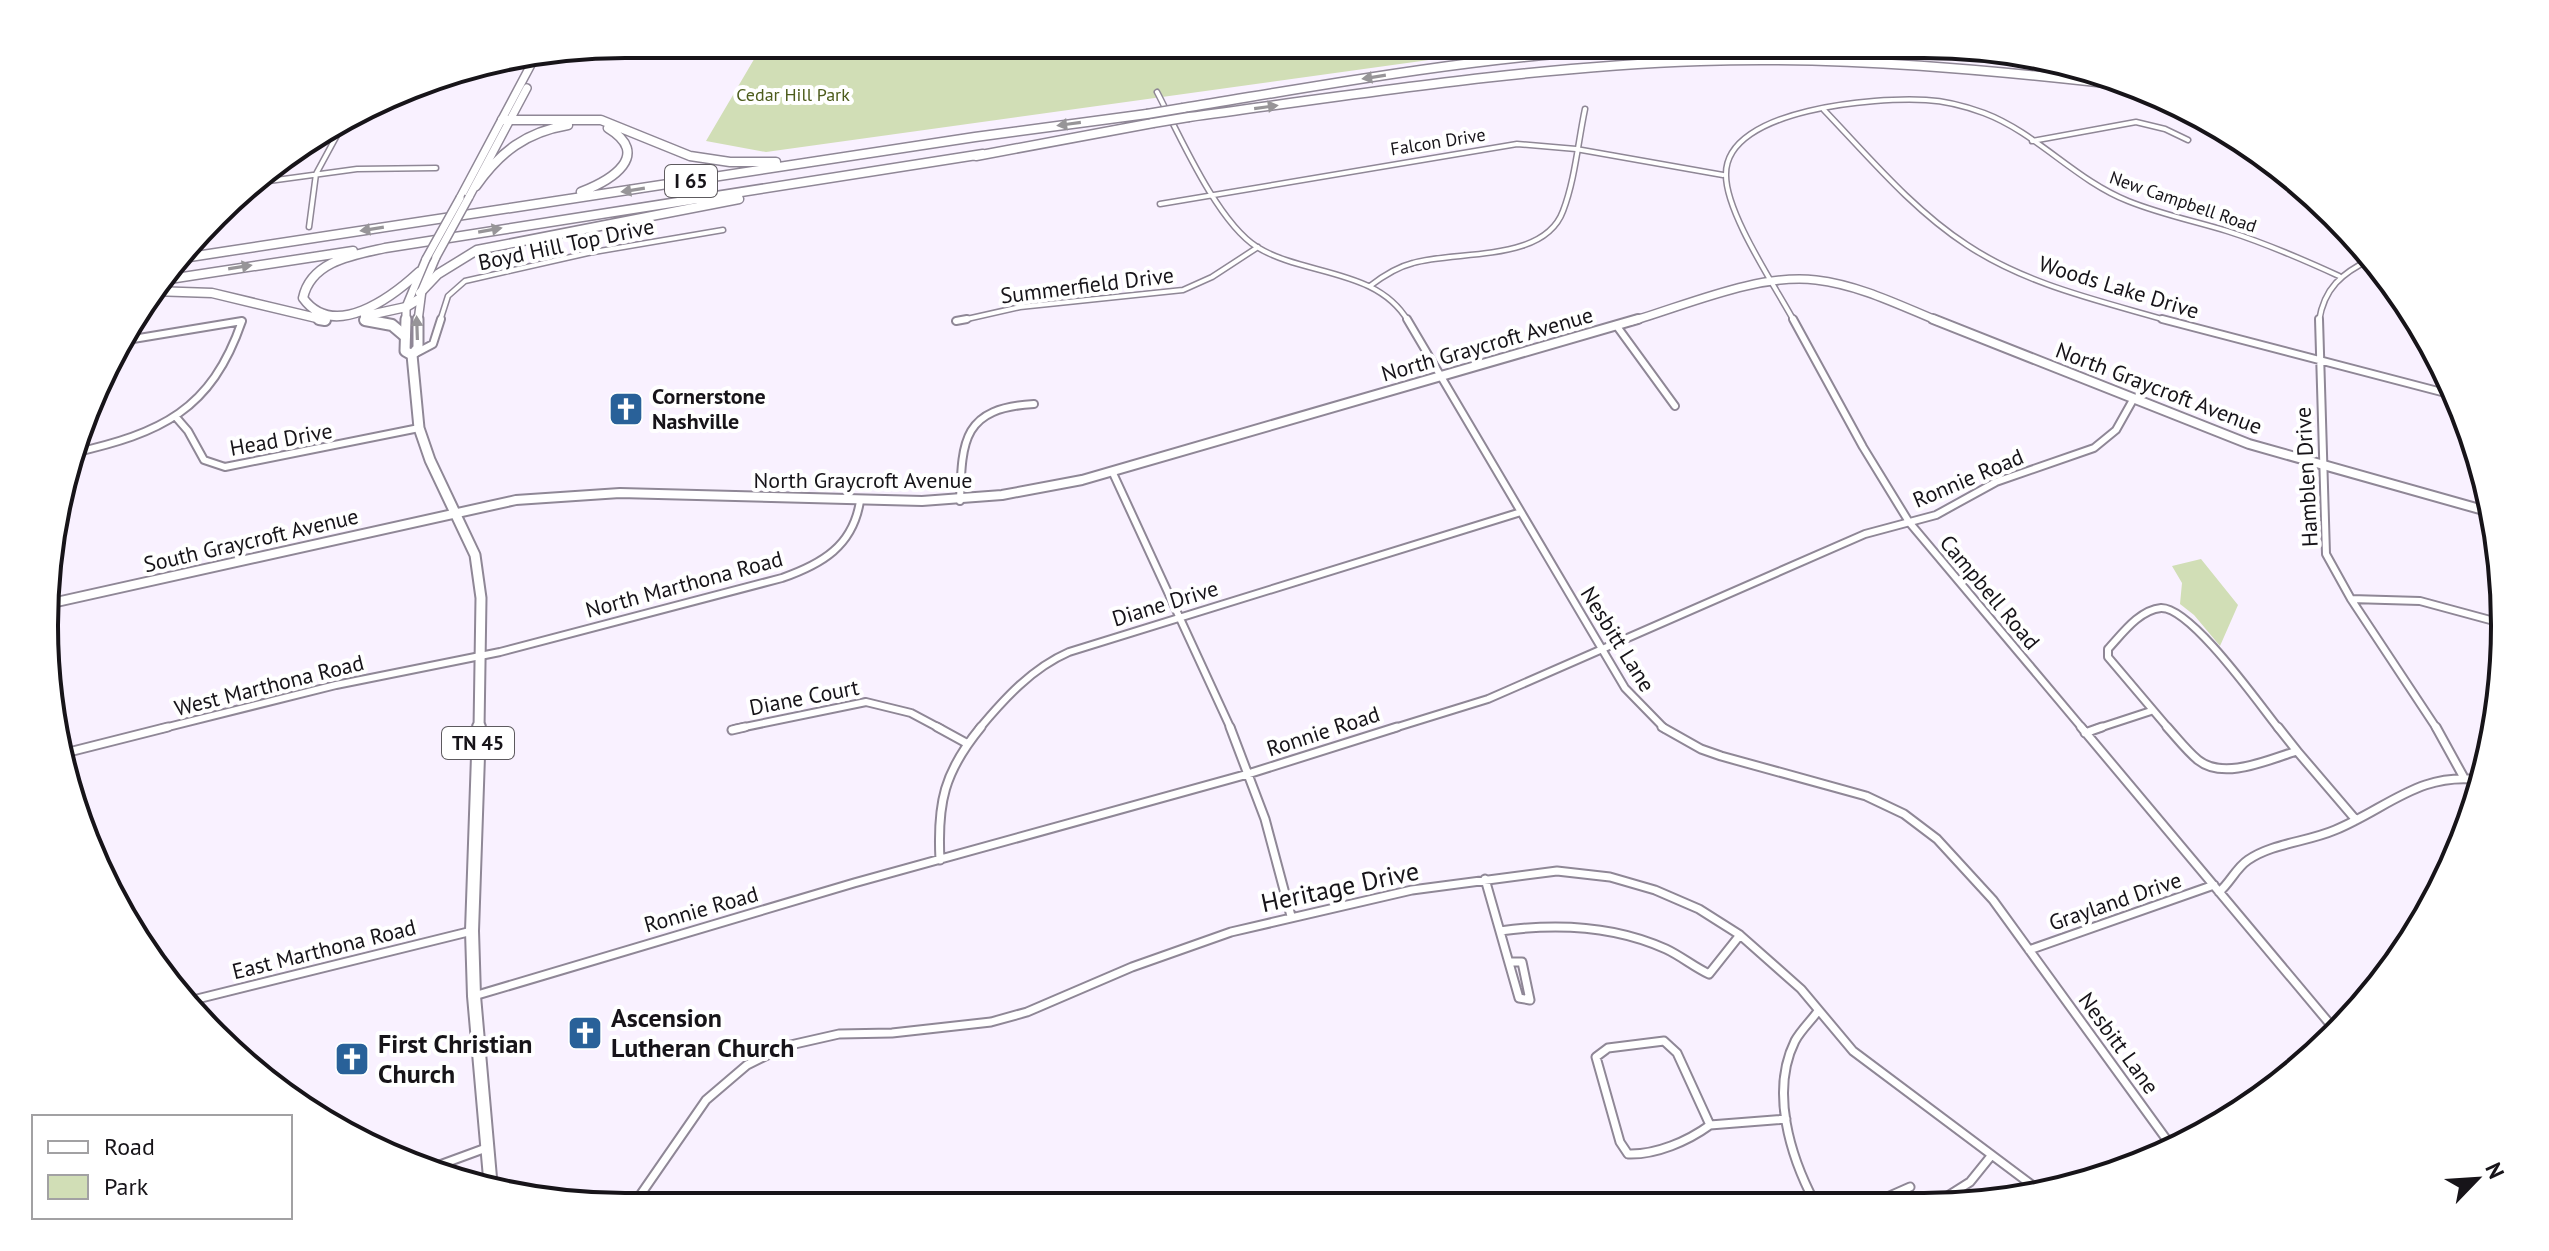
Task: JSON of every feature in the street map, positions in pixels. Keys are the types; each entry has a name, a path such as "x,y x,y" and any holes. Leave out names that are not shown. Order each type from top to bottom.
{"highway":[{"name":"I 65","path":"195,256 1510,58"},
{"name":"I 65","path":"177,278 983,154 1189,117 1457,80 1697,61 1901,64 2086,82"},
{"path":"505,123 601,120 678,153 730,162 774,162 904,148"},
{"path":"477,213 579,193 613,176 628,155 623,138 602,126 505,123"},
{"path":"476,186 492,161 517,141 547,129 580,124"},
{"path":"348,319 406,307 453,263 477,250 983,154"},
{"path":"385,248 349,257 319,271 305,287 305,303 329,314 355,312 388,299 419,272"},
{"path":"167,291 212,293 314,318 385,322 405,336"}],"main road":[{"name":"TN 45","path":"489,1176 474,996 472,931 482,655 481,598 475,555 459,513 430,460 419,428 412,355 418,348 416,323 419,296 465,198 538,65"},
{"name":"TN 45","path":"412,355 405,351 406,307 419,272 465,198 476,186 531,66"}],"street":[{"name":"Nesbitt Lane","path":"1157,92 1234,226 1258,247 1370,286 1401,308 1600,649 1642,709 1661,727 1687,743 1718,756 1868,797 1915,822 1945,845 1971,871 2166,1138"},
{"name":"New Campbell Road","path":"1824,110 1917,97 1970,108 2000,120 2077,176 2116,197 2255,241 2339,276"},
{"path":"1370,286 1392,271 1416,261 1517,247 1543,238 1560,219 1585,109"},
{"path":"1723,175 1728,159 1738,144 1758,129 1783,119 1824,110"},
{"name":"Woods Lake Drive","path":"1824,110 1927,214 1971,247 1999,262 2083,295 2319,362 2440,392"},
{"path":"2032,141 2136,122 2188,140"},
{"path":"309,227 316,174 335,138"},
{"name":"Falcon Drive","path":"1160,204 1514,144 1576,149 1723,175"},
{"path":"274,180 370,168 436,168"},
{"name":"Campbell Road","path":"1723,175 1730,202 1863,447 1909,522 2329,1023"},
{"name":"Boyd Hill Top Drive","path":"412,355 433,344 448,296 465,281 588,253 723,230"},
{"name":"Summerfield Drive","path":"956,321 1020,307 1183,290 1212,277 1258,247"},
{"path":"2339,276 2361,264"},
{"name":"Hamblen Drive","path":"2339,276 2326,293 2321,308 2321,466 2326,554 2351,599 2424,706 2463,776"},
{"name":"North Graycroft Avenue","path":"459,513 512,499 592,491 860,501 960,501 1045,489 1773,280 1802,277 1853,287 2249,444 2479,509"},
{"path":"86,449 139,435 175,416 213,385 224,371 242,321 136,338"},
{"path":"1616,325 1675,406"},
{"name":"Ronnie Road","path":"474,996 1248,774 1488,699 1865,534 1953,508 1996,482 2094,448 2116,430 2134,398"},
{"path":"960,501 963,449 969,433 978,422 998,411 1034,404"},
{"name":"Head Drive","path":"175,416 187,427 198,456 209,464 225,467 419,428"},
{"path":"1112,471 1182,617 1248,774 1261,808 1291,916"},
{"name":"North Marthona Road","path":"482,655 804,570 829,557 847,539 860,514 860,501"},
{"name":"Diane Drive","path":"940,860 940,805 945,783 968,744 1036,669 1063,655 1521,512"},
{"name":"South Graycroft Avenue","path":"59,602 459,513"},
{"path":"2351,599 2420,601 2491,620"},
{"path":"2297,751 2226,769 2209,768 2151,711 2108,657 2108,649 2143,614 2163,608 2176,611 2196,627 2356,820"},
{"name":"West Marthona Road","path":"72,751 390,673 482,655"},
{"name":"Diane Court","path":"732,730 866,702 911,713 968,744"},
{"path":"2085,733 2151,711"},
{"path":"2216,889 2228,886 2242,864 2260,854 2333,831 2420,785 2463,776 2470,778"},
{"name":"Heritage Drive","path":"642,1193 706,1100 747,1065 797,1042 839,1034 892,1033 991,1022 1039,1007 1174,951 1291,916 1398,892 1557,871 1610,877 1677,900 1740,935 1791,980 1853,1051 2029,1183"},
{"path":"1485,879 1519,998 1530,1000 1522,962 1509,962"},
{"name":"Grayland Drive","path":"2029,950 2216,889"},
{"path":"1500,931 1557,924 1605,929 1669,950 1704,972 1712,971 1740,935"},
{"name":"East Marthona Road","path":"198,999 472,931"},
{"path":"1810,1193 1793,1158 1786,1119 1787,1061 1796,1040 1818,1011"},
{"path":"1710,1125 1677,1053 1664,1041 1608,1048 1596,1057 1620,1142 1628,1154 1643,1154 1701,1133 1710,1125 1786,1119"},
{"path":"444,1163 486,1148"},
{"path":"1954,1192 1970,1182 1991,1156"},
{"path":"1896,1193 1910,1187"}],"green space":[{"name":"Cedar Hill Park","path":"755,58 1443,58 766,152 706,141"},
{"path":"2201,559 2238,605 2220,646 2194,615 2180,604 2182,583 2172,566"}],"place":[{"name":"Cornerstone Nashville","path":"626,409"},
{"name":"Ascension Lutheran Church","path":"585,1033"},
{"name":"First Christian Church","path":"352,1059"}]}
